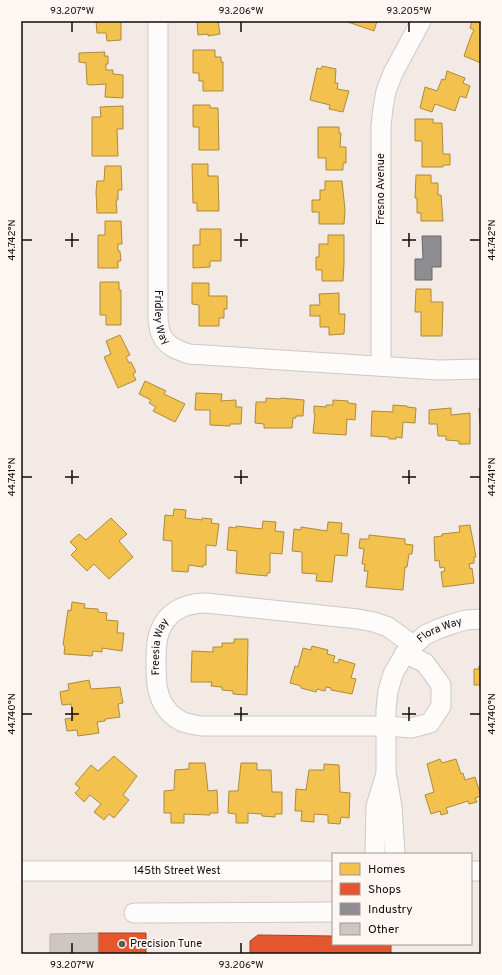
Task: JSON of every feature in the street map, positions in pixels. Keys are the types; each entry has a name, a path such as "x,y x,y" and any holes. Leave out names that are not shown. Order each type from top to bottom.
{"street":[{"name":"Fridley Way","path":"158,21 158,321 161,334 167,344 177,351 189,354 439,370 481,369"},
{"name":"Fresno Avenue","path":"381,366 381,142 383,108 386,91 393,73 421,21"},
{"name":"Freesia Way","path":"386,726 201,726 184,722 176,718 163,705 159,697 156,680 156,647 160,629 165,621 179,608 197,603 206,603 366,620 388,627 409,649"},
{"name":"Flora Way","path":"395,853 392,806 386,772 386,709 388,691 393,674 409,649 425,635 466,620 481,619"},
{"name":"Flora Way","path":"386,726 411,728 430,723 441,706 441,685 425,663 409,649"},
{"name":"Flora Way","path":"375,853 376,806 386,772"},
{"name":"145th Street West","path":"21,871 332,871"},
{"path":"134,912 332,912"}],"building: Homes":[{"path":"96,21 121,21 121,40 107,41 106,33 97,33"},
{"path":"197,21 218,21 220,34 208,36 208,34 198,35"},
{"path":"345,21 377,21 374,31"},
{"path":"472,21 481,21 481,63 464,56 474,30 470,28"},
{"path":"193,50 215,50 215,57 221,57 221,62 223,62 223,91 203,91 203,81 199,81 199,73 193,73"},
{"path":"105,52 104,56 108,56 106,70 113,70 113,74 123,75 123,98 105,97 106,84 87,84 86,63 79,62 79,53"},
{"path":"322,66 336,69 335,83 338,83 337,89 349,91 343,112 329,109 330,105 310,100 317,68 321,69"},
{"path":"447,71 465,78 463,83 470,86 466,98 460,96 455,111 435,104 432,112 420,108 425,87 437,91 442,79 445,80"},
{"path":"193,105 210,105 210,108 218,108 219,150 199,150 199,127 193,127"},
{"path":"123,106 123,129 117,129 118,156 92,156 92,117 101,117 100,107"},
{"path":"415,119 433,119 433,123 442,123 443,154 450,154 450,165 443,165 443,167 422,167 422,141 415,141"},
{"path":"318,127 339,127 339,133 341,133 340,147 346,147 346,163 343,163 343,170 326,170 326,158 318,158"},
{"path":"192,164 208,164 208,176 218,176 219,211 197,211 197,203 193,203"},
{"path":"105,166 121,166 122,190 118,190 118,200 116,200 117,213 97,213 97,181 104,181"},
{"path":"416,175 431,175 431,183 438,183 438,195 441,195 443,221 421,221 421,213 417,213 417,198 415,198"},
{"path":"325,181 342,181 345,210 344,224 319,224 319,212 312,212 312,200 320,200 320,190 325,190"},
{"path":"105,221 121,221 122,244 118,244 118,251 120,251 121,261 118,261 118,268 98,268 98,235 105,235"},
{"path":"200,229 221,229 221,261 210,261 210,267 193,268 193,245 200,245"},
{"path":"328,235 344,235 343,281 322,281 322,270 316,270 316,257 319,257 319,244 328,244"},
{"path":"100,282 119,282 119,290 121,290 121,325 106,325 106,315 100,315"},
{"path":"192,283 209,283 209,296 227,296 227,309 224,309 224,318 219,318 219,326 199,326 199,305 192,304"},
{"path":"416,289 431,289 431,302 443,302 442,336 421,336 421,312 415,312"},
{"path":"339,293 339,314 345,314 344,334 329,335 329,327 320,327 320,316 310,316 310,305 320,305 319,294"},
{"path":"120,335 130,355 126,357 129,363 131,362 136,372 133,374 136,380 118,388 104,357 111,354 106,341"},
{"path":"145,381 166,391 164,394 185,404 175,422 153,411 156,407 149,403 151,400 139,394"},
{"path":"196,393 222,394 221,401 236,400 236,407 242,407 241,424 230,424 230,426 210,425 210,410 195,410"},
{"path":"266,398 304,400 303,416 296,416 296,418 293,418 292,428 264,428 264,424 255,423 256,402 266,402"},
{"path":"333,400 348,401 348,403 356,404 355,420 347,419 346,435 313,433 315,414 314,406 326,407 326,405 333,405"},
{"path":"393,405 416,408 415,423 403,422 402,438 396,437 396,439 389,439 389,437 371,436 372,411 393,412"},
{"path":"451,408 451,415 470,413 470,444 459,444 459,441 446,440 446,436 438,436 437,424 429,424 429,410"},
{"path":"479,408 481,408 481,423 480,423"},
{"path":"174,509 186,510 185,518 202,520 202,518 212,519 211,523 219,524 216,546 206,545 206,565 203,565 203,567 189,565 188,572 172,571 172,541 163,540 165,515 173,516"},
{"path":"111,518 127,534 119,541 133,557 109,579 94,564 87,571 71,555 77,549 70,542 79,534 86,540"},
{"path":"263,521 276,522 275,531 284,532 282,554 270,553 270,573 267,573 267,576 236,573 237,551 227,550 229,527 236,528 236,526 262,529"},
{"path":"328,522 342,523 341,533 349,534 347,556 335,555 332,582 316,581 317,574 302,573 302,552 292,551 294,529 301,530 301,527 327,531"},
{"path":"470,525 476,557 474,557 474,563 469,564 470,569 472,568 474,583 443,587 441,572 445,571 444,567 440,568 439,560 435,561 434,537 442,536 442,534 460,532 459,526"},
{"path":"369,535 405,539 405,544 413,545 412,554 409,554 407,567 405,567 403,590 366,587 368,571 364,571 365,564 362,564 364,549 359,548 360,539 369,539"},
{"path":"72,602 85,604 84,608 98,609 98,612 107,613 106,620 118,621 117,633 124,633 122,651 102,648 102,652 93,651 92,656 64,654 65,646 63,645 68,610 71,611"},
{"path":"234,639 248,639 247,695 233,694 233,691 222,690 222,687 211,686 212,682 191,682 192,651 213,652 213,647 222,647 222,643 234,643"},
{"path":"312,646 328,650 327,654 335,656 333,662 338,663 339,659 355,664 351,678 356,679 352,694 331,690 331,688 326,687 325,691 317,689 316,692 290,683 295,666 298,667 303,648 311,650"},
{"path":"479,666 481,666 481,685 474,685 474,669 479,669"},
{"path":"89,680 91,689 120,687 123,703 118,704 120,717 105,719 105,721 97,722 99,733 78,736 77,730 67,731 65,719 73,718 71,704 62,705 60,692 69,690 68,684"},
{"path":"114,756 137,776 123,795 129,800 114,818 109,814 104,820 94,812 101,804 90,795 84,802 75,793 80,788 75,784 91,765 98,771"},
{"path":"440,759 442,763 456,759 461,774 463,773 465,780 475,777 481,796 475,798 477,802 469,804 468,801 446,808 448,813 441,815 440,811 431,814 425,795 434,792 427,764"},
{"path":"189,763 205,763 208,791 217,790 218,813 210,813 210,815 184,814 184,823 171,823 171,813 164,813 164,791 174,790 175,770 189,769"},
{"path":"241,763 257,763 257,770 271,770 272,792 282,792 282,814 275,814 275,817 248,813 248,823 236,823 236,814 228,813 229,791 238,791"},
{"path":"324,764 339,765 340,792 350,793 349,818 341,817 340,824 328,823 328,815 314,814 314,822 301,821 302,811 295,811 296,789 306,790 309,770 324,770"}],"building: Shops":[{"name":"Precision Tune","path":"98,933 146,933 146,954 98,954"},
{"path":"258,935 332,936 332,945 391,945 391,954 250,954 250,941"}],"building: Industry":[{"path":"422,236 441,236 441,267 432,267 432,280 415,280 415,259 423,259"}],"building: Other":[{"path":"98,933 98,954 50,954 50,934"}],"place":[{"name":"Precision Tune","path":"122,944"}]}
